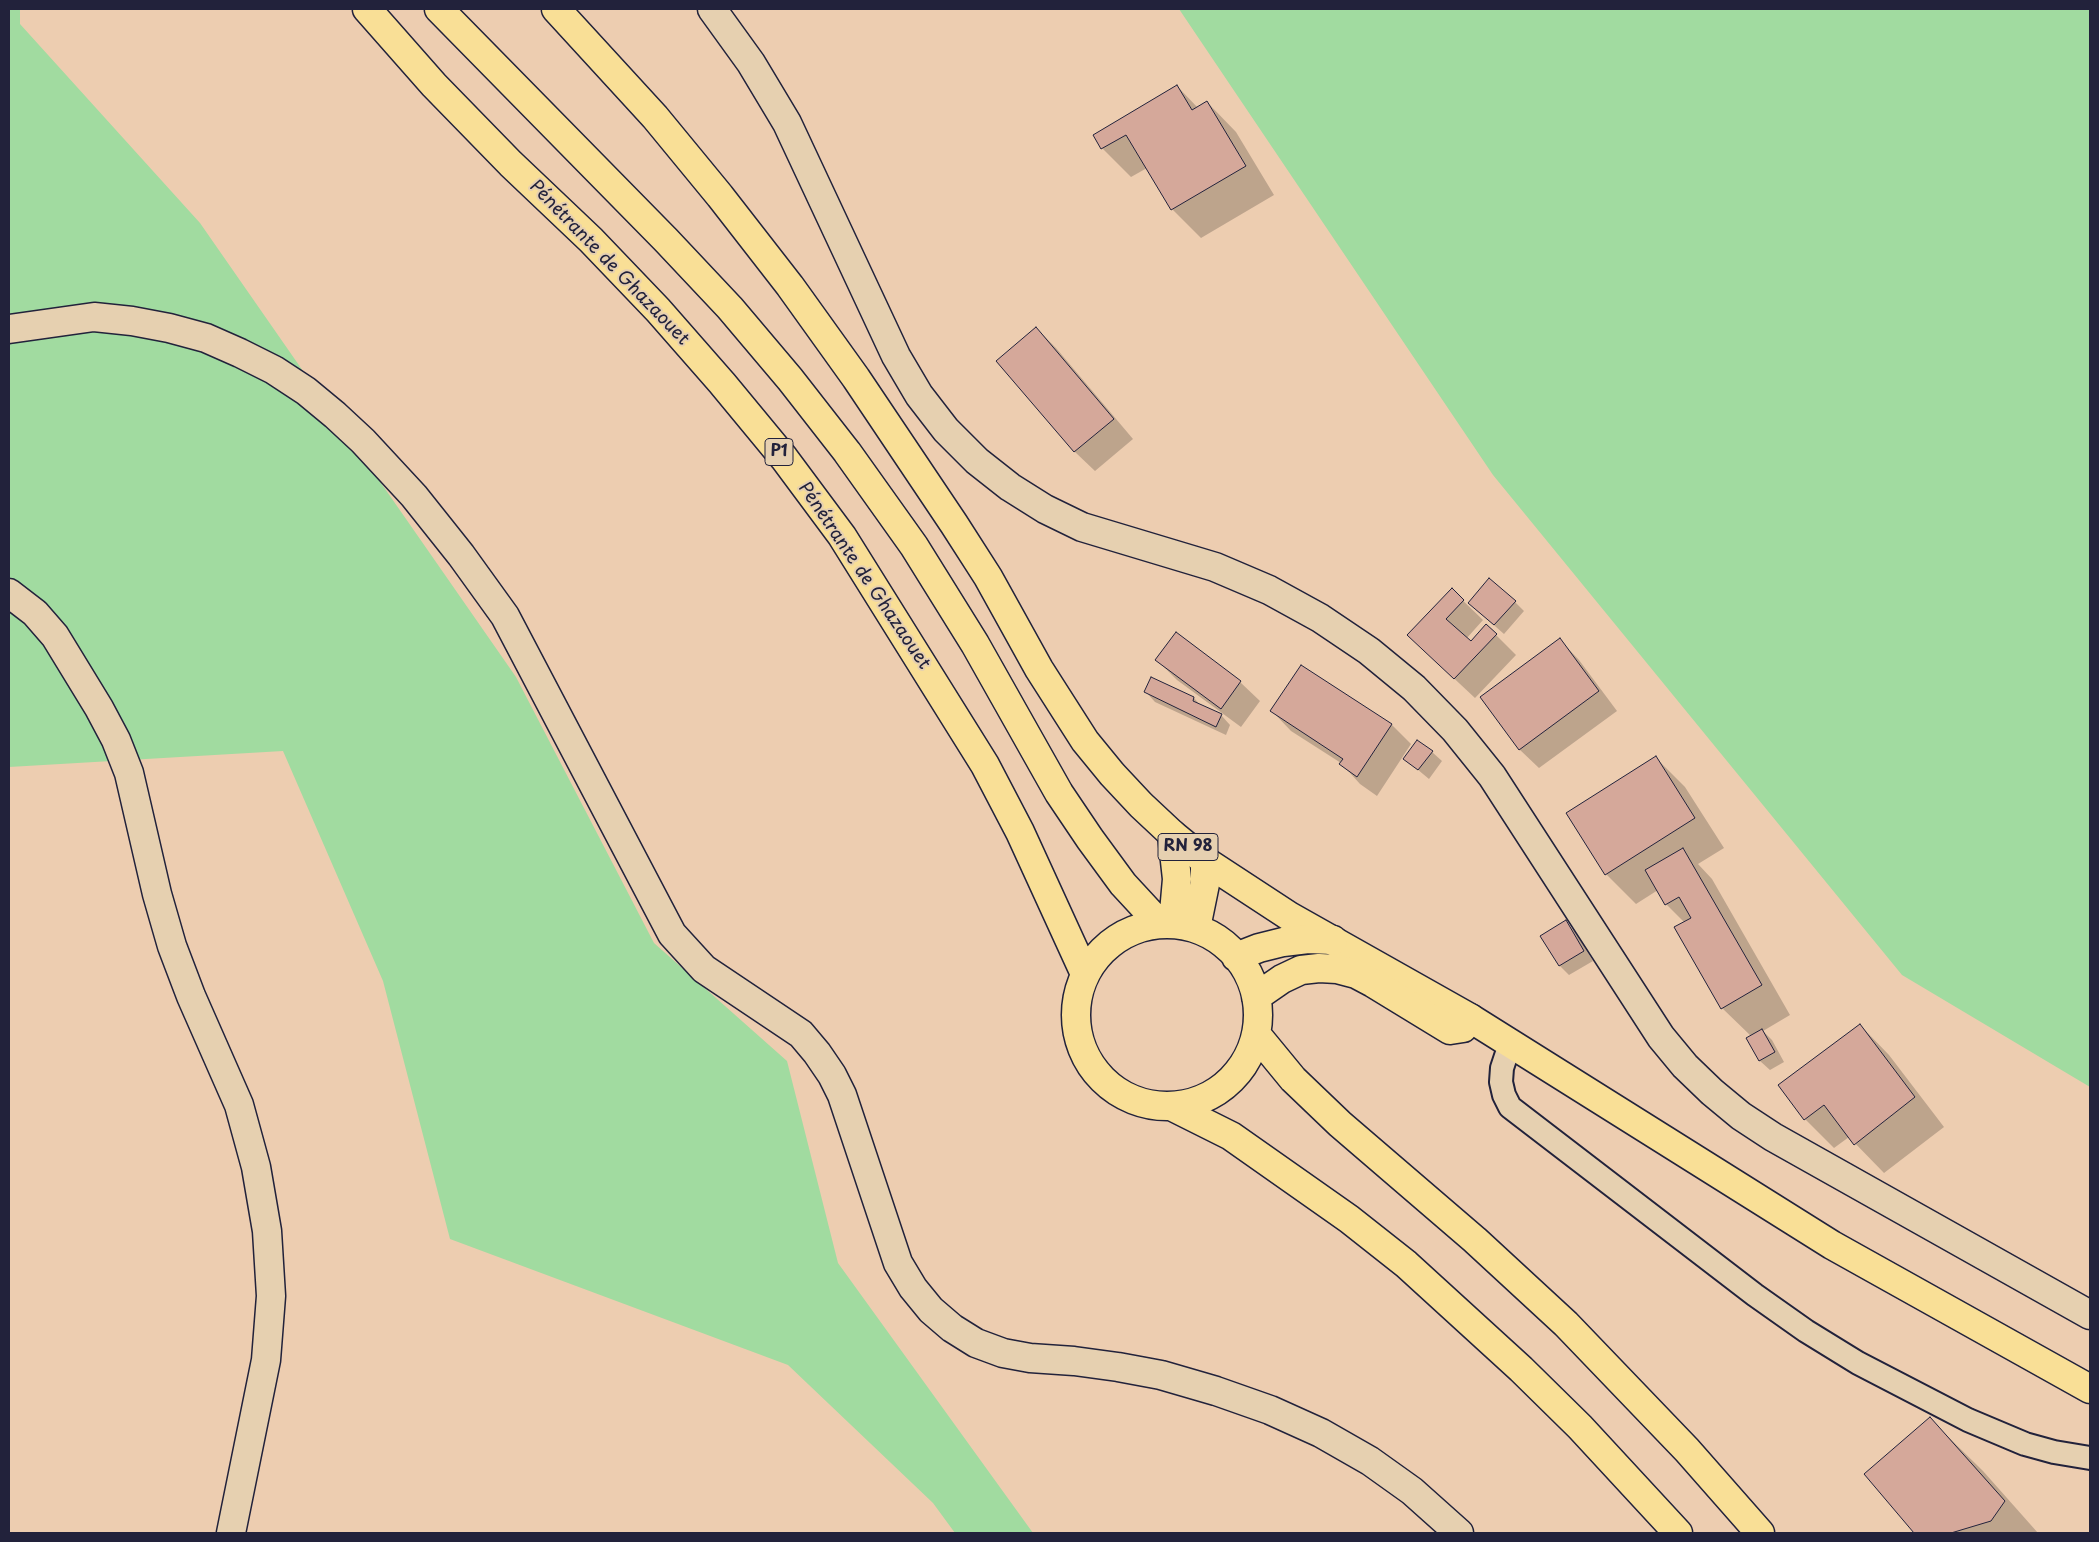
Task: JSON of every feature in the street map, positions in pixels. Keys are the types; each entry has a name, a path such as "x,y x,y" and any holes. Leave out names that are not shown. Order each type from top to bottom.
{"main road":[{"name":"Pénétrante de Ghazaouet","path":"367,9 453,105 511,164 591,240 658,310 784,458 830,520 936,684 985,765 1020,832 1085,974"},
{"path":"439,9 666,240 730,308 790,379 847,452 914,546 975,644 1059,793 1123,884 1176,925 1218,940 1236,956 1248,976 1256,997 1258,1015 1256,1034 1246,1061 1226,1084 1200,1100 1171,1106 1140,1102 1112,1088 1090,1065 1078,1036 1076,1004 1085,974 1098,954 1116,939 1138,928 1176,925"},
{"name":"RN 98","path":"556,9 655,117 790,286 856,378 959,532 988,577 1061,706 1112,774 1172,834 1204,861 1253,894 1470,1018 1832,1244 2090,1389"},
{"path":"1172,834 1177,879 1176,925"},
{"path":"1176,925 1204,884 1204,861"},
{"path":"1236,956 1283,942 1308,939 1333,940"},
{"path":"1256,997 1282,979 1301,970 1337,969 1364,978 1450,1030 1463,1028 1470,1018"},
{"path":"1256,1034 1293,1079 1340,1124 1474,1240 1566,1324 1687,1450 1760,1533"},
{"path":"1171,1106 1231,1136 1335,1208 1406,1264 1521,1369 1574,1421 1678,1533"}],"street":[{"path":"712,9 751,63 787,123 896,356 919,395 935,416 946,430 977,461 1010,487 1045,509 1082,526 1215,567 1269,590 1320,618 1369,651 1414,688 1448,723 1492,776 1661,1037 1685,1066 1712,1092 1741,1116 1773,1137 2090,1315"},
{"path":"9,329 94,317 132,320 206,338 266,366 306,391 335,414 414,496 461,555 505,616 672,934 704,969 800,1034 818,1053 842,1095 898,1263 924,1302 952,1328 976,1343 1003,1353 1030,1358 1118,1367 1161,1375 1216,1390 1270,1410 1321,1434 1370,1461 1412,1491 1459,1533"},
{"path":"9,593 35,613 55,636 99,708 116,740 129,773 157,894 172,946 191,996 239,1105 256,1167 268,1231 270,1296 266,1360 231,1533"}],"lane":[{"path":"1514,1045 1506,1056 1502,1068 1501,1082 1504,1095 1510,1107 1755,1295 1806,1331 1858,1364 1944,1408 2025,1444 2054,1452 2090,1458"}],"green space":[{"path":"9,9 20,9 20,24 200,223 516,677 654,943 787,1061 838,1263 1033,1533 955,1533 933,1503 788,1365 450,1239 383,981 283,751 9,767"},
{"path":"1179,9 2090,9 2090,1087 1902,975 1493,475"}],"building":[{"path":"1177,85 1192,110 1207,101 1246,166 1171,210 1126,135 1101,149 1093,135"},
{"path":"1036,327 1114,419 1074,452 996,361"},
{"path":"1489,578 1516,601 1494,625 1468,603"},
{"path":"1452,588 1464,600 1446,619 1471,641 1486,624 1497,634 1454,679 1407,635"},
{"path":"1176,632 1241,681 1221,709 1155,660"},
{"path":"1560,638 1599,691 1519,750 1480,697"},
{"path":"1301,665 1392,724 1357,777 1339,764 1343,759 1270,711"},
{"path":"1151,677 1194,697 1193,701 1222,714 1216,727 1144,692"},
{"path":"1417,740 1433,751 1418,770 1403,759"},
{"path":"1656,756 1695,818 1605,875 1566,813"},
{"path":"1683,848 1762,985 1721,1009 1674,927 1691,918 1679,897 1665,905 1645,870"},
{"path":"1566,920 1584,951 1559,966 1540,936"},
{"path":"1860,1024 1915,1097 1854,1145 1824,1105 1804,1120 1778,1085"},
{"path":"1762,1029 1775,1052 1759,1061 1746,1038"},
{"path":"1930,1417 2005,1501 1991,1521 1951,1533 1914,1533 1864,1474"}]}
